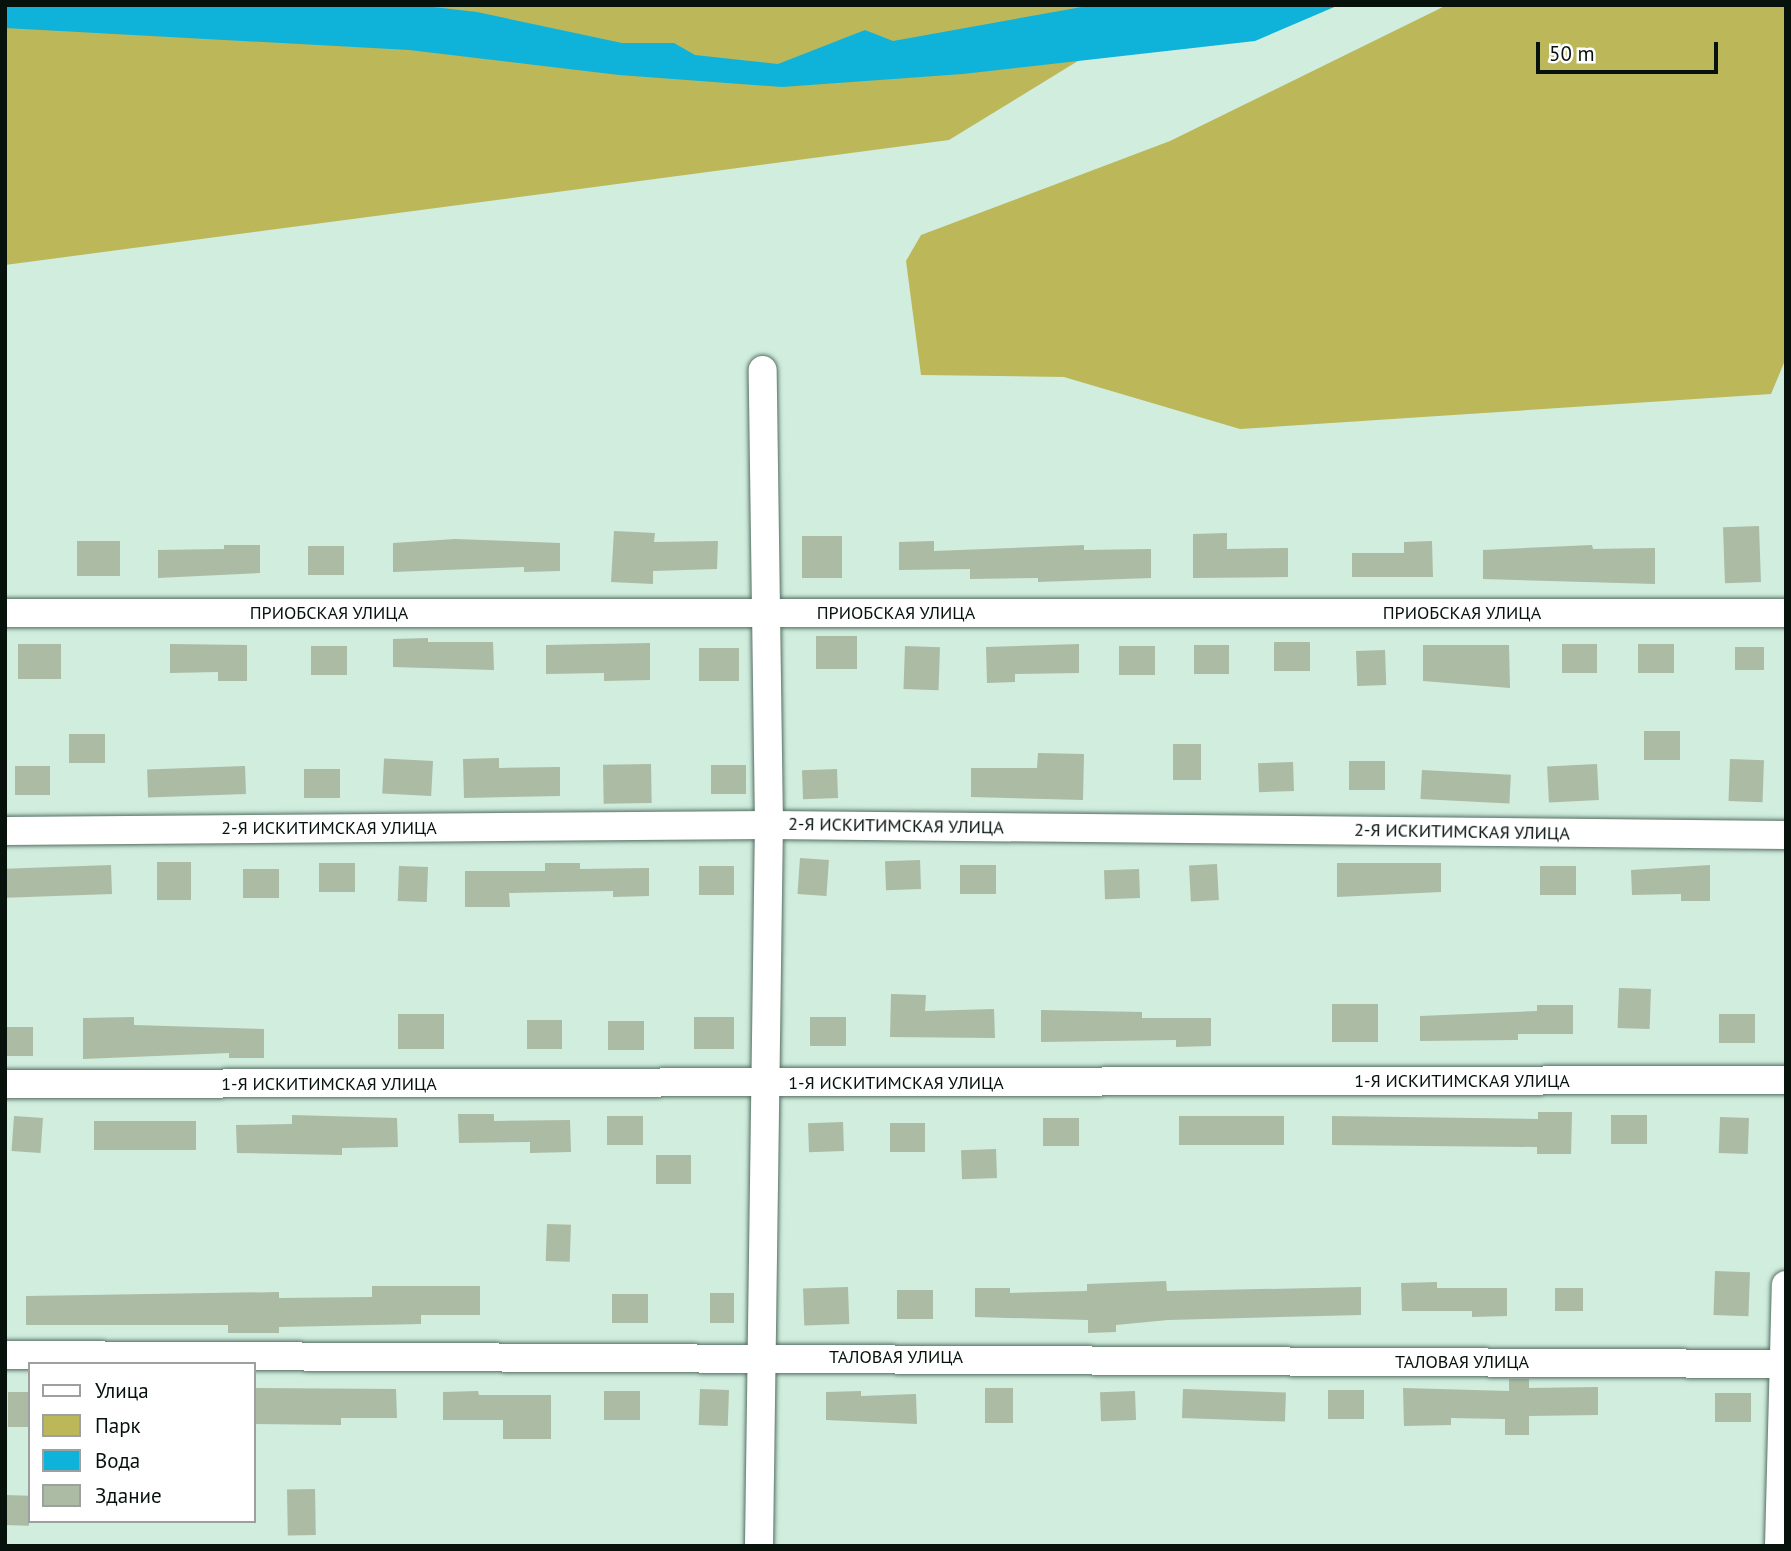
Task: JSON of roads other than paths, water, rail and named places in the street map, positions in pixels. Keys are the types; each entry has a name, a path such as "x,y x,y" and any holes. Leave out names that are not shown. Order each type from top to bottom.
{"street":[{"path":"759,1546 768,1084 769,825 764,613 763,370"},
{"name":"ПРИОБСКАЯ УЛИЦА","path":"5,613 1786,613"},
{"name":"2-Я ИСКИТИМСКАЯ УЛИЦА","path":"5,831 769,825 1786,835"},
{"name":"1-Я ИСКИТИМСКАЯ УЛИЦА","path":"5,1084 1786,1080"},
{"path":"1779,1546 1786,1285"},
{"name":"ТАЛОВАЯ УЛИЦА","path":"5,1355 761,1356 1784,1364"}],"water":[{"path":"5,5 416,5 477,12 622,43 674,43 695,55 778,64 865,30 893,41 1093,5 1339,5 1255,41 963,74 782,87 619,75 409,50 5,28"}]}
